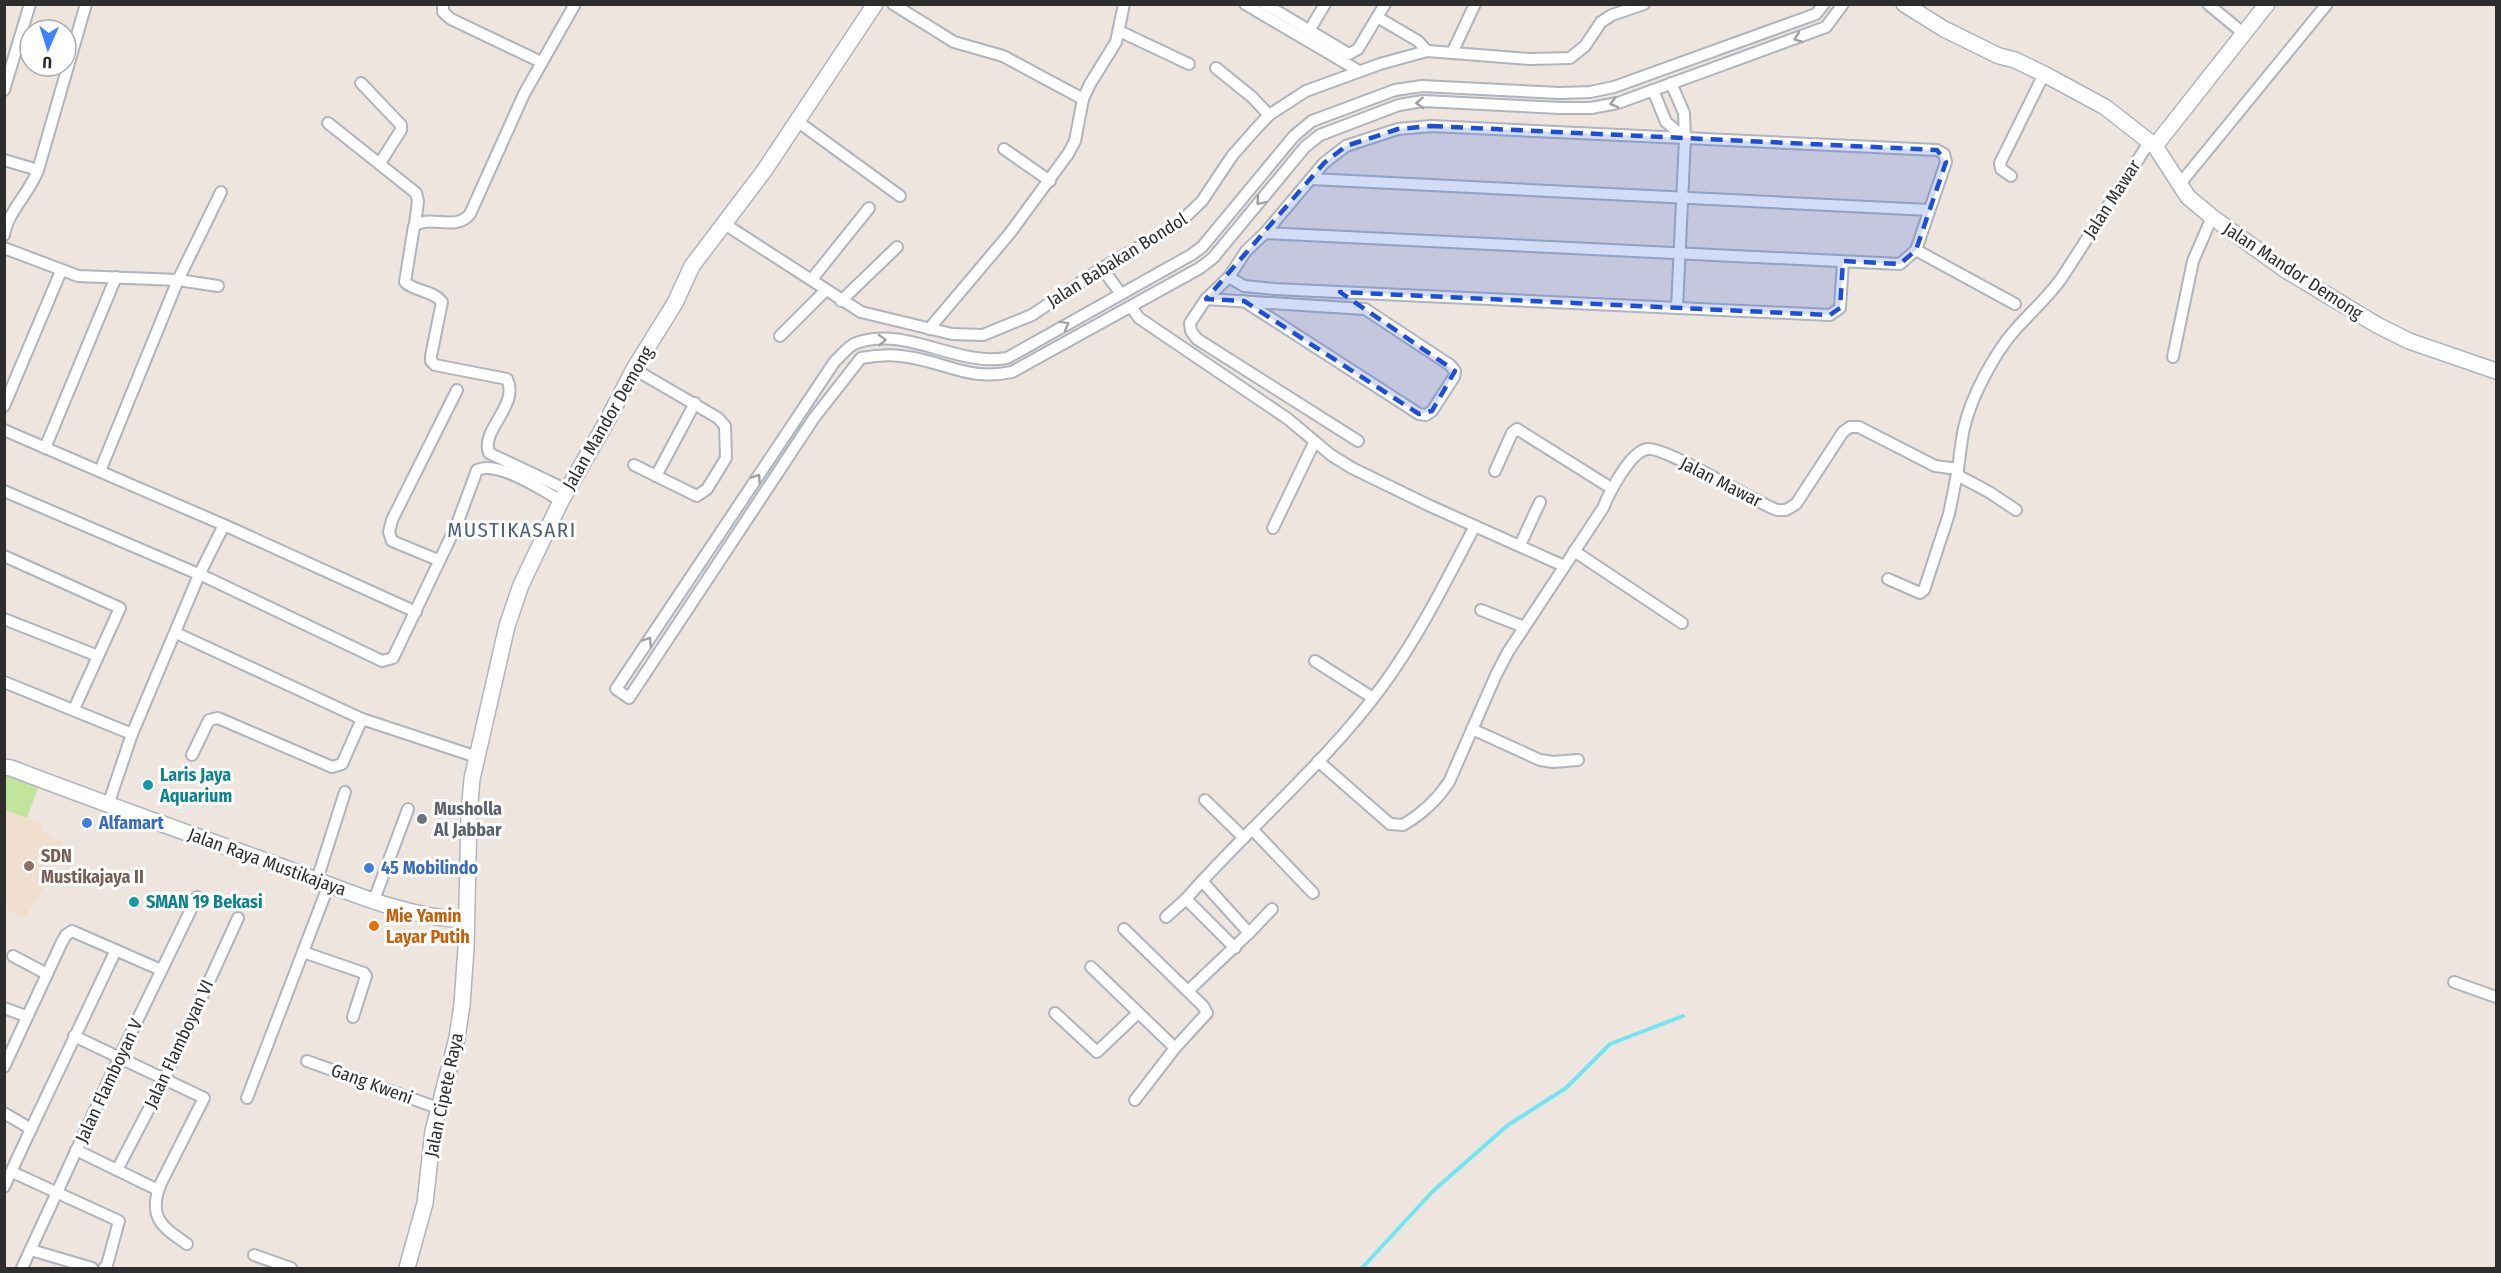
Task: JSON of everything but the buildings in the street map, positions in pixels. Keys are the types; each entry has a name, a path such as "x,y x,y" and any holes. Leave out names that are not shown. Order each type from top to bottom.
{"main road":[{"name":"Jalan Mandor Demong","path":"465,920 469,814 477,757 514,604 564,496 634,369 667,317 693,266 764,171 876,4"},
{"name":"Jalan Mawar","path":"2152,143 2267,4"},
{"name":"Jalan Mandor Demong","path":"1911,7 1962,38 2044,74 2105,107 2152,143 2188,197 2211,217 2284,269 2377,325 2409,341 2496,370"},
{"name":"Jalan Raya Mustikajaya","path":"7,765 108,805 374,900 433,918 465,920"},
{"name":"Jalan Cipete Raya","path":"407,1269 425,1203 438,1108 457,1038 462,1005 465,920"}],"street":[{"path":"4,90 30,4"},
{"path":"5,228 32,187 86,4"},
{"path":"443,4 443,12 451,19 541,62"},
{"path":"415,224 466,220 541,62 575,4"},
{"path":"893,4 954,42 1003,56 1083,99"},
{"path":"929,329 1050,182 1075,141 1083,99 1109,56 1119,31 1124,4"},
{"path":"1245,4 1359,71"},
{"path":"1264,4 1349,54 1358,49 1385,4"},
{"path":"1309,31 1325,4"},
{"path":"1452,53 1476,4"},
{"name":"Jalan Babakan Bondol","path":"723,223 812,279 841,301 868,315 966,336 992,332 1032,315 1102,268 1166,234 1191,215 1232,156 1269,115 1306,91 1359,71 1427,51 1529,59 1570,58 1585,46 1601,22 1612,15 1644,4"},
{"path":"1824,4 1816,14 1614,87 1590,92 1560,93 1422,86 1395,90 1312,121 1287,145 1202,247 1007,358 971,359 912,341 881,339 854,343 835,361 616,689 629,698 814,418 861,358 882,355 909,357 968,374 996,376 1012,372 1131,307 1213,258 1299,155 1320,135 1399,105 1423,102 1591,108 1618,103 1826,27 1843,4"},
{"path":"2208,4 2243,33"},
{"path":"2179,186 2327,4"},
{"path":"1377,18 1418,41 1427,51"},
{"path":"1119,31 1189,64"},
{"path":"1216,68 1252,97 1269,115"},
{"path":"2011,176 2001,169 2000,164 2044,74"},
{"path":"362,83 401,125 380,164"},
{"path":"1671,83 1683,113 1685,138 1677,308"},
{"path":"1482,104 1483,89"},
{"path":"1653,90 1666,122 1685,138"},
{"path":"797,121 900,196"},
{"path":"328,123 416,193 418,201 405,282 434,295 442,302 431,361 435,365 495,375 507,380 510,393 488,441 489,453 564,496"},
{"path":"1265,233 1900,264 1916,250 1946,162 1944,154 1938,150 1431,126 1398,129 1347,146 1324,163 1265,233 1246,251 1229,277 1206,299 1190,323 1191,331 1197,339 1358,441"},
{"name":"Jalan Mawar","path":"1318,761 1390,824 1404,825 1440,796 1456,768 1496,675 1524,627 1603,508 1611,488 1640,453 1647,449 1660,451 1677,459 1765,505 1786,510 1796,504 1843,432 1855,427 1935,466 1958,472 1967,418 1996,356 2015,330 2046,299 2061,279 2152,143"},
{"path":"1287,145 1299,155"},
{"path":"1004,149 1050,182"},
{"path":"4,160 38,170"},
{"path":"1311,179 1929,210"},
{"path":"100,471 178,280 221,192"},
{"path":"812,279 869,208"},
{"path":"2173,357 2193,261 2211,217"},
{"path":"841,301 897,247"},
{"path":"4,248 78,276 178,280 218,286"},
{"path":"1916,250 2015,304"},
{"path":"1229,277 1244,286 1259,288 1830,315 1840,308 1843,261"},
{"path":"1102,268 1121,294"},
{"path":"4,406 61,271"},
{"path":"45,448 116,277"},
{"path":"780,336 826,290"},
{"path":"1365,309 1366,293"},
{"path":"1206,299 1244,301 1365,309 1450,365 1455,370 1454,377 1432,411 1426,415 1419,414 1244,301"},
{"path":"1131,307 1139,318 1288,419 1331,455 1377,480 1564,566"},
{"path":"634,369 718,418 725,426 726,458 701,495 693,494 634,465"},
{"path":"438,560 392,541 389,532 457,390"},
{"path":"656,476 695,403"},
{"path":"803,410 814,418"},
{"path":"1495,471 1512,433 1517,429 1611,488"},
{"path":"4,430 224,525 416,612"},
{"path":"1274,528 1314,443"},
{"path":"4,491 199,575 382,661 393,658 416,612 438,560 457,524 477,470 489,467 564,496"},
{"path":"1888,579 1920,593 1924,591 1949,514 1958,472 2016,510"},
{"path":"1520,546 1540,502"},
{"path":"108,805 132,734 199,575 224,525"},
{"path":"1166,917 1318,761 1373,698 1408,648 1475,526"},
{"path":"1574,551 1682,623"},
{"path":"4,556 120,608 74,710"},
{"path":"1480,610 1524,627"},
{"path":"4,619 98,656"},
{"path":"176,633 362,719 477,757"},
{"path":"1315,661 1373,698"},
{"path":"4,682 132,734"},
{"path":"192,755 208,720 218,718 332,767 338,767 342,764 362,719"},
{"path":"1472,729 1540,760 1552,762 1578,760"},
{"path":"247,1098 303,952 345,792"},
{"path":"1205,800 1244,838"},
{"path":"374,900 408,809"},
{"path":"1252,829 1313,893"},
{"path":"1202,881 1249,933"},
{"name":"Jalan Flamboyan V","path":"21,1269 197,897"},
{"path":"1186,899 1235,948"},
{"path":"1188,991 1235,948 1272,909"},
{"name":"Jalan Flamboyan VI","path":"117,1170 164,1080 238,918"},
{"path":"1124,929 1206,1009 1207,1013 1175,1048 1135,1100"},
{"path":"5,1065 61,944 66,935 72,931 161,970"},
{"path":"4,1187 117,950"},
{"path":"303,952 364,973 366,976 353,1017"},
{"path":"13,956 47,974"},
{"path":"1091,967 1175,1048"},
{"path":"2454,982 2496,997"},
{"path":"4,1008 26,1016"},
{"path":"1055,1013 1096,1052 1138,1013"},
{"path":"75,1036 204,1098 158,1190 156,1212 162,1227 187,1244"},
{"name":"Gang Kweni","path":"307,1061 438,1108"},
{"path":"4,1113 31,1129"},
{"path":"76,1150 158,1190"},
{"path":"12,1172 119,1221 104,1269"},
{"path":"31,1250 92,1269"},
{"path":"254,1255 291,1269"}],"highlighted area":[{"path":"1431,126 1937,150 1946,162 1916,250 1900,264 1843,261 1840,308 1830,315 1340,292 1455,371 1432,411 1419,414 1244,301 1206,299 1324,163 1346,146 1398,129"}],"shaded area":[{"name":"SDN Mustikajaya II","path":"4,810 43,824 43,832 64,843 43,889 25,918 5,909"}],"green space":[{"path":"5,772 40,783 27,818 5,810"}],"waterway":[{"path":"1362,1268 1433,1191 1508,1125 1566,1088 1610,1044 1683,1016"}],"place":[{"name":"Laris Jaya Aquarium","path":"148,785"},
{"name":"Musholla Al Jabbar","path":"422,819"},
{"name":"Alfamart","path":"87,823"},
{"name":"SDN Mustikajaya II","path":"29,866"},
{"name":"45 Mobilindo","path":"369,868"},
{"name":"SMAN 19 Bekasi","path":"134,902"},
{"name":"Mie Yamin Layar Putih","path":"374,926"}],"district":[{"name":"MUSTIKASARI","path":"512,530"}]}
